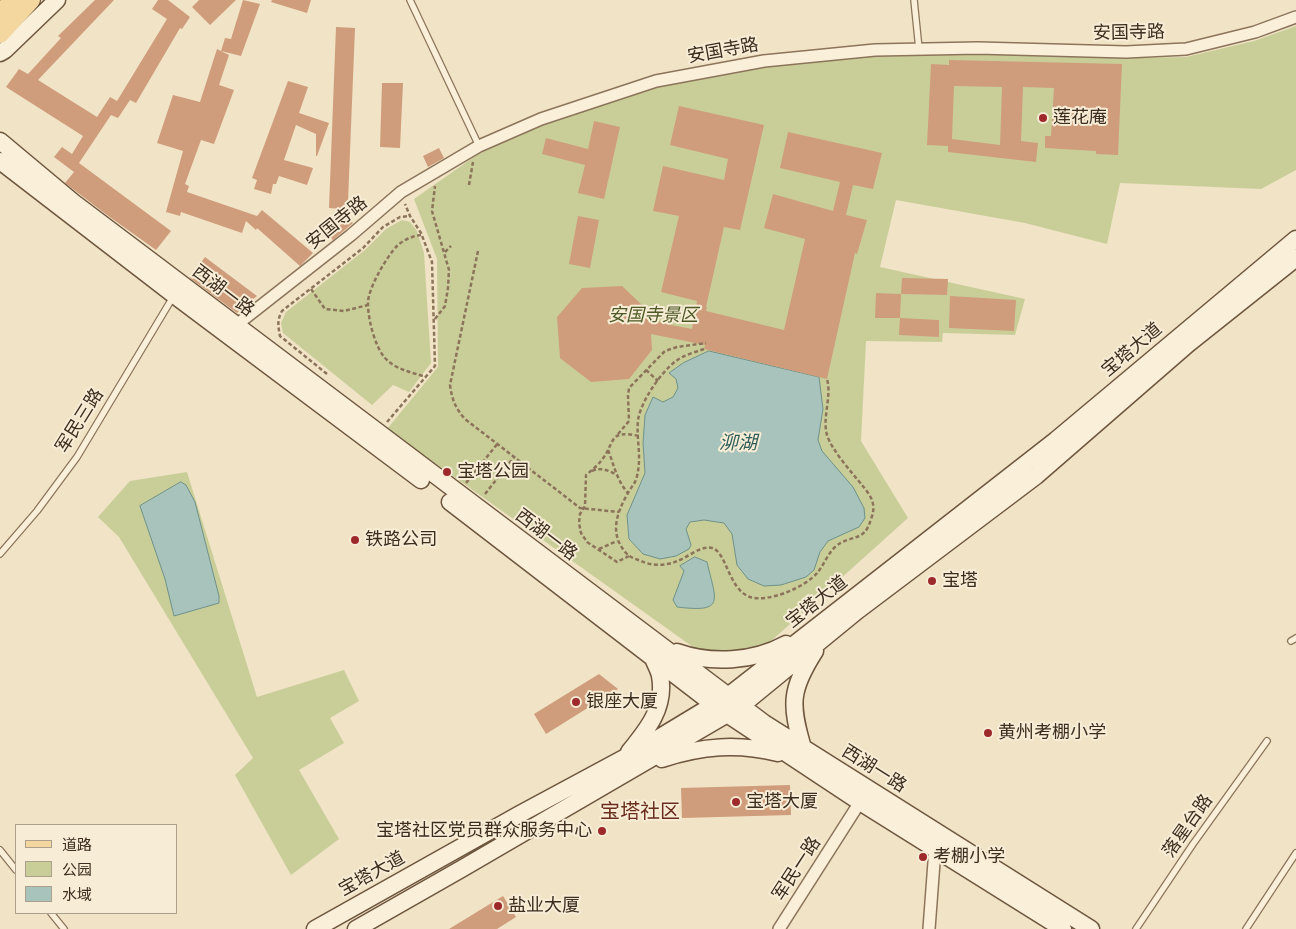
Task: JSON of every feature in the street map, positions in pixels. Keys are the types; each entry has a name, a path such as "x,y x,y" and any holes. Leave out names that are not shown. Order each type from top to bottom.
{"main road":[{"path":"0,14 13,0"},
{"path":"0,34 31,0"},
{"path":"0,53 6,50 57,0"},
{"name":"西湖一路","path":"0,142 231,329 482,526 657,651 728,696 860,802 1063,929"},
{"name":"西湖一路","path":"0,161 174,295 231,329 378,432 475,506 657,651 720,709 796,752 1091,929"},
{"name":"宝塔大道","path":"356,929 720,709 741,706 820,633 1056,440 1296,239"},
{"name":"宝塔大道","path":"720,709 728,696 857,610 1036,476 1188,344 1296,258"},
{"path":"626,765 651,724 661,698 657,651 694,658 721,660 754,656 820,633"},
{"path":"626,765 712,747 754,747 796,752 794,696 820,633"},
{"name":"宝塔大道","path":"315,929 520,814 626,765"}],"street":[{"name":"安国寺路","path":"231,329 351,235 402,192 477,147 541,119 656,81 764,61 875,50 978,48 1126,52 1186,49 1255,32 1296,17"},
{"name":"军民一路","path":"779,929 860,802"},
{"path":"929,929 935,849"}],"lane":[{"path":"410,0 477,147"},
{"path":"914,0 919,49"},
{"name":"军民三路","path":"0,554 37,511 77,456 174,295"},
{"name":"落星台路","path":"1136,929 1193,844 1267,741"},
{"path":"0,850 15,869"},
{"path":"1246,929 1296,853"},
{"path":"52,914 64,929"}],"path":[{"path":"469,185 477,147"},
{"path":"434,319 445,306 447,297 448,270 445,252 432,211 434,191 440,170"},
{"path":"378,432 435,366 432,262 422,235 410,216 402,192"},
{"path":"333,379 280,336 278,319 282,311 363,248 383,227 400,217 410,216"},
{"path":"422,235 397,246 380,271 372,288 368,305 377,347 385,358 404,371 426,377"},
{"path":"445,252 450,246"},
{"path":"478,251 450,385 452,398 457,410 465,419 584,509 619,512"},
{"path":"311,289 325,309 344,310 368,305"},
{"path":"629,556 617,562 587,542 580,533 579,523 586,497 586,476 601,462 610,443 629,421 629,388 665,351 677,347 706,343"},
{"path":"704,350 677,360 658,381 642,404 638,421 640,466 636,480 619,512 615,527 617,541 629,556 646,564 662,565 677,562 706,547 714,548 719,553 732,580 742,593 751,597 761,598 799,587 817,573 834,548 842,542 863,535 867,531 873,511 870,495 847,466 828,436 826,424 829,392 827,379"},
{"path":"646,370 658,381"},
{"path":"615,437 628,433 639,436"},
{"path":"458,493 498,443"},
{"path":"608,450 621,486 628,493"},
{"path":"475,506 515,456"},
{"path":"590,472 600,468 618,476"},
{"path":"599,549 617,541"}],"green space":[{"name":"安国寺景区","path":"1296,26 1296,170 1261,189 1120,183 1107,244 1025,223 896,200 880,267 1025,299 1015,335 943,333 942,342 866,341 861,441 908,518 770,642 733,654 700,652 387,429 438,367 437,259 414,199 481,152 545,123 660,86 766,67 874,55 981,53 1134,58 1186,57 1254,41"},
{"path":"402,220 410,222 417,231 424,253 431,363 409,392 393,385 372,405 283,333 281,323 286,312 365,250 386,229"},
{"path":"187,472 257,697 344,670 359,701 330,718 344,743 299,770 339,839 291,875 235,775 253,758 119,537 98,517 130,481"}],"water":[{"name":"泖湖","path":"709,351 819,377 823,409 818,440 822,451 853,487 864,508 865,518 859,527 828,541 820,552 814,570 806,577 781,585 764,586 748,579 737,565 732,534 724,523 704,520 690,522 686,529 691,545 689,549 676,556 660,559 643,554 629,539 627,515 645,473 643,443 645,415 653,397 663,402 673,397 678,388 676,379 669,373 683,363"},
{"path":"181,482 186,485 195,502 219,596 219,603 174,616 165,579 140,506"},
{"path":"695,557 707,562 713,586 714,601 710,606 704,608 677,607 673,600 684,571 680,566"}],"building":[{"path":"95,0 114,0 38,80 97,117 110,97 117,101 167,19 152,9 158,0 168,0 190,17 182,29 180,28 136,103 130,100 118,118 111,115 79,163 171,231 156,250 65,183 74,172 54,157 62,147 72,154 83,136 6,87 19,69 28,74 61,38 58,36"},
{"path":"199,0 236,0 210,25 192,7"},
{"path":"243,0 260,4 241,56 221,51 225,38 231,39"},
{"path":"272,0 311,0 307,13 271,2"},
{"path":"336,27 355,28 348,201 365,201 364,211 329,208"},
{"path":"217,49 229,55 219,85 234,90 214,144 201,140 185,184 189,186 187,192 257,216 262,210 313,253 300,266 257,228 256,230 246,221 242,233 181,212 180,216 166,212 183,151 157,143 173,95 200,102"},
{"path":"949,60 1122,64 1118,155 1096,154 1096,151 1045,148 1045,136 1051,136 1054,88 1023,87 1021,141 1038,143 1036,162 948,152 948,146 927,145 931,64 949,65","holes":["954,86 1002,87 1000,145 952,139"]},
{"path":"288,81 308,87 299,113 329,123 317,156 316,134 296,125 284,160 313,168 307,185 279,176 276,184 273,184 271,194 254,189 257,180 252,178"},
{"path":"382,83 403,83 400,148 380,147"},
{"path":"679,106 764,125 740,230 724,227 706,311 784,330 805,239 764,228 773,194 833,211 840,182 780,168 788,132 882,153 873,189 853,185 846,215 867,220 857,254 855,253 827,379 704,349 705,345 651,334 652,350 629,379 591,382 560,358 557,317 582,288 622,286 661,323 692,329 697,301 661,292 679,216 653,211 663,166 724,180 728,159 670,145"},
{"path":"594,121 620,127 604,199 578,193 585,165 542,154 546,138 588,149"},
{"path":"439,148 444,158 428,167 423,156"},
{"path":"578,216 599,220 590,268 569,264"},
{"path":"348,218 353,223 333,240 329,236"},
{"path":"205,257 257,296 237,313 190,278"},
{"path":"902,278 948,279 947,295 901,294"},
{"path":"876,293 901,294 900,318 875,318"},
{"path":"950,296 1016,300 1014,331 949,328"},
{"path":"900,318 939,320 939,337 899,335"},
{"name":"银座大厦","path":"599,674 618,689 546,734 534,714"},
{"name":"宝塔大厦","path":"790,785 791,815 682,818 681,788"},
{"name":"盐业大厦","path":"503,896 516,917 497,929 449,929"}],"place":[{"name":"莲花庵","path":"1043,118"},
{"name":"宝塔公园","path":"447,472"},
{"name":"铁路公司","path":"355,540"},
{"name":"宝塔","path":"932,581"},
{"name":"银座大厦","path":"576,702"},
{"name":"黄州考棚小学","path":"988,733"},
{"name":"宝塔大厦","path":"736,802"},
{"name":"宝塔社区党员群众服务中心","path":"602,831"},
{"name":"考棚小学","path":"923,857"},
{"name":"盐业大厦","path":"498,906"}],"district":[{"name":"宝塔社区","path":"640,812"}]}
